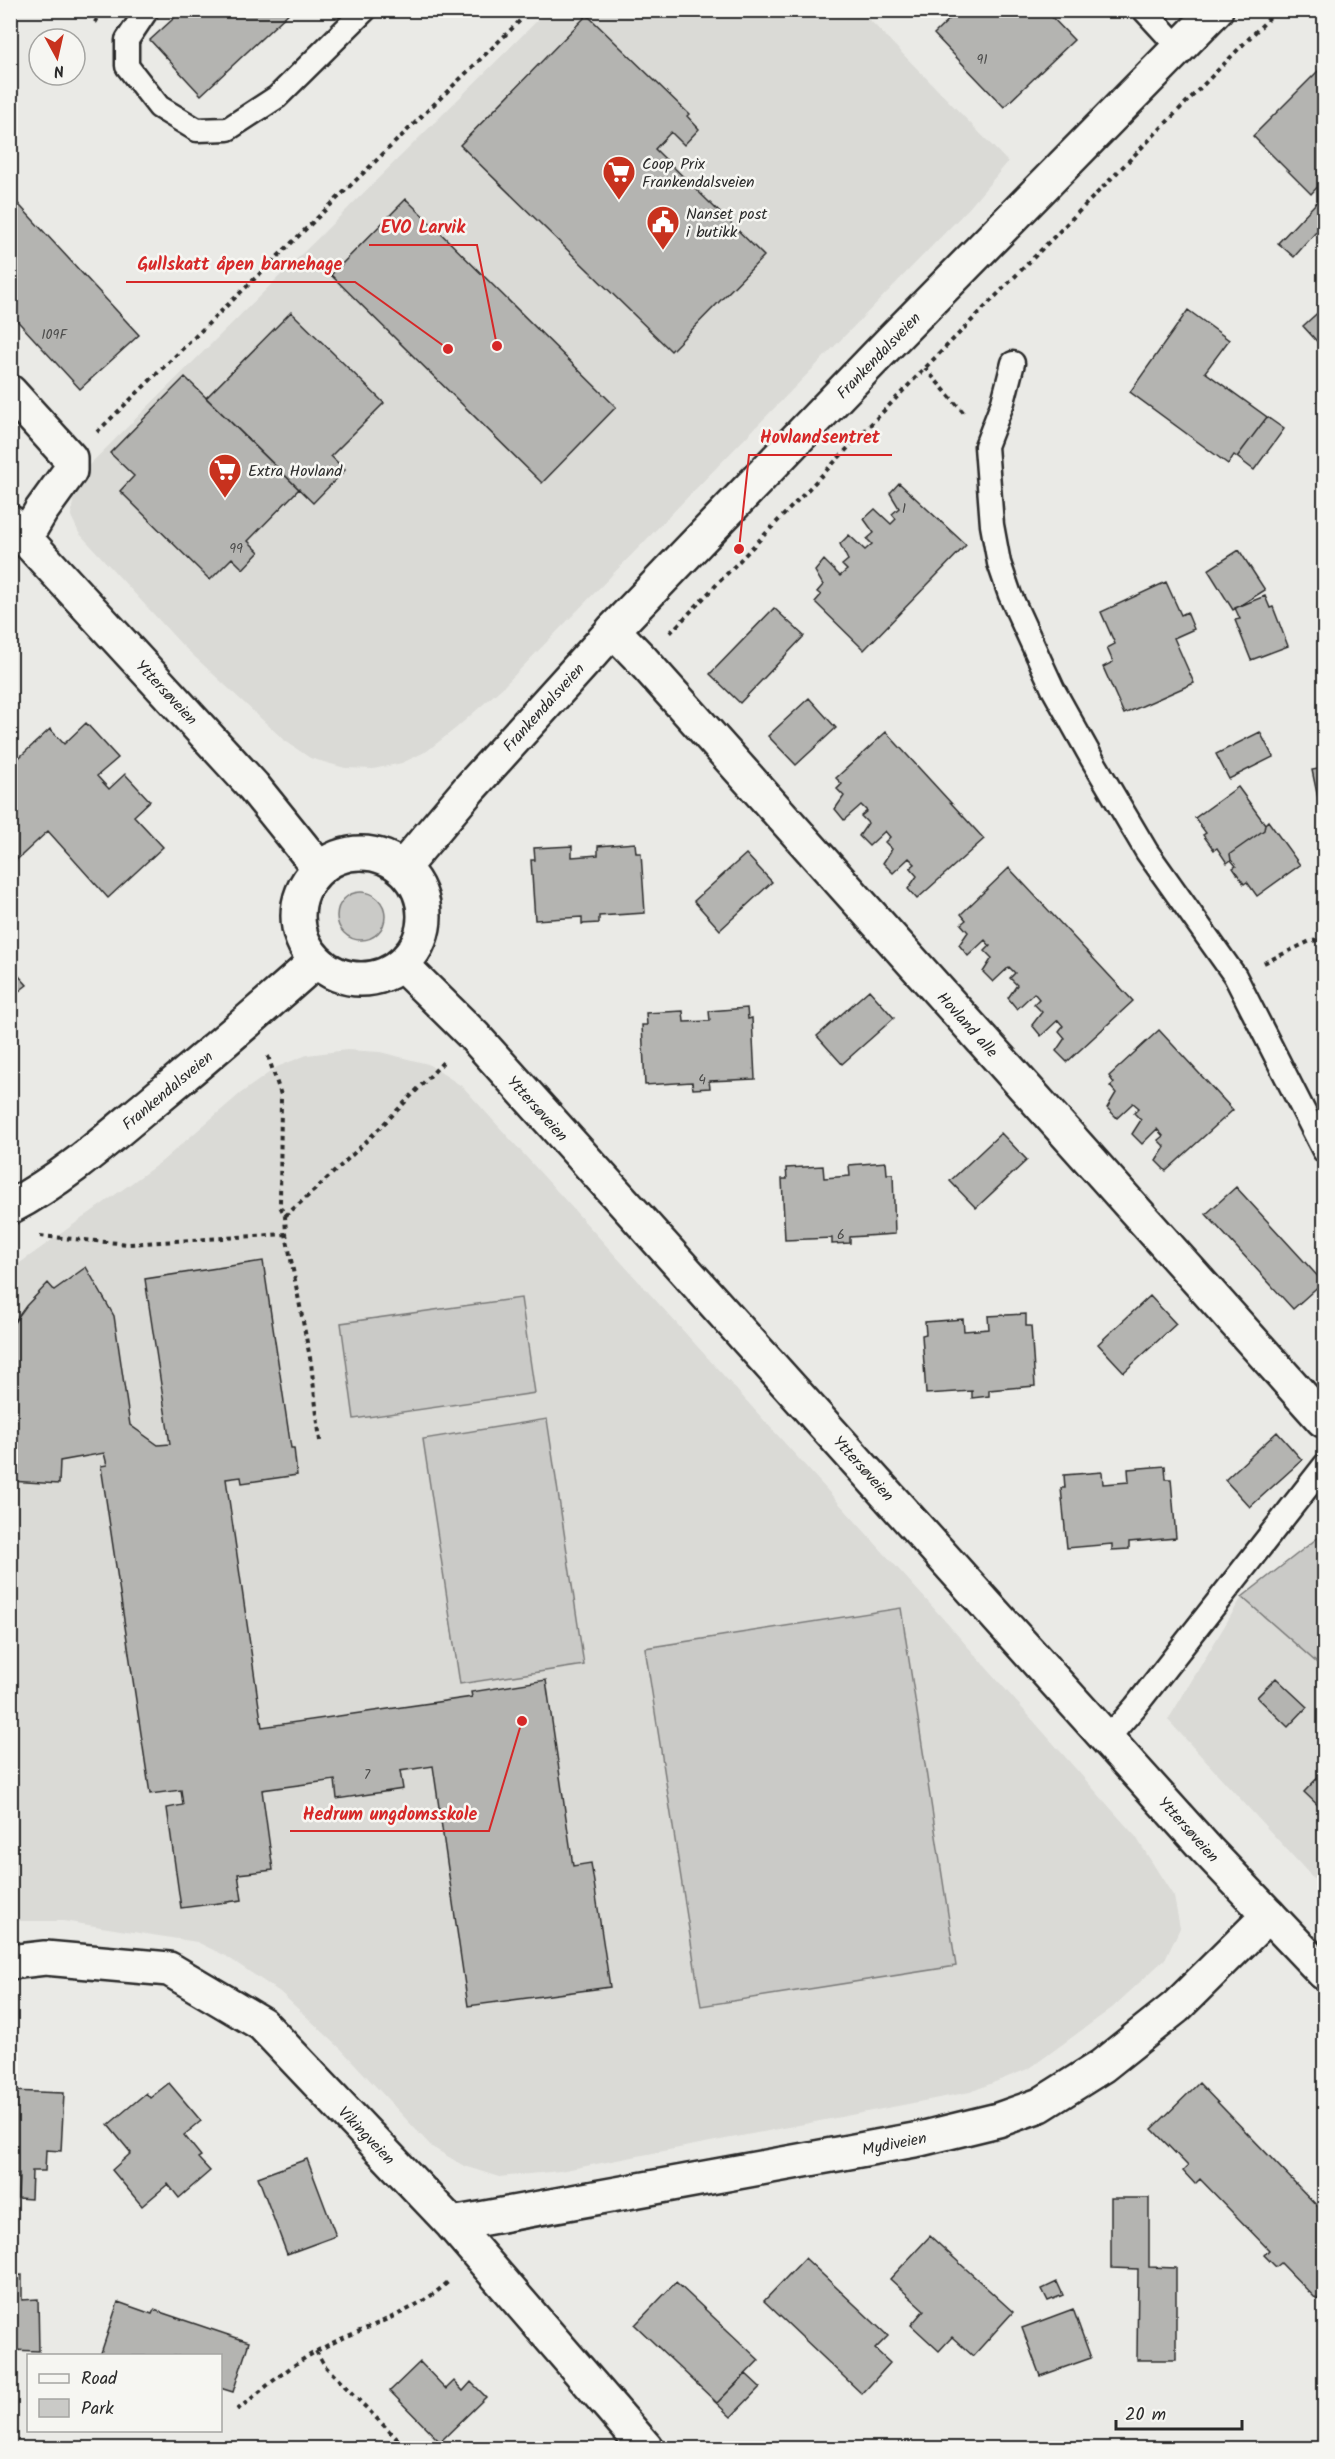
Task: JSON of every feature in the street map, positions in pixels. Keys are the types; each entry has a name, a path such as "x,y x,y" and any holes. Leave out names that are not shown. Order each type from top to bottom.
{"main road":[{"name":"Frankendalsveien","path":"404,867 469,789 613,630 892,340 1216,10"},
{"path":"10,392 70,458 70,471 41,511 18,530"},
{"name":"Yttersøveien","path":"18,530 253,786 319,868"},
{"name":"Hovland alle","path":"613,630 1323,1420"},
{"path":"361,852 384,856 404,867 420,889 425,916 419,944 402,965 381,976 358,980 335,975 315,961 302,939 297,914 304,889 319,868 339,856 361,852"},
{"name":"Frankendalsveien","path":"10,1207 59,1178 94,1151 241,1028 315,961"},
{"name":"Yttersøveien","path":"402,965 482,1045 1207,1850 1324,1973"},
{"name":"Mydiveien","path":"452,2224 920,2139 998,2120 1040,2105 1102,2066 1176,2007 1269,1914"},
{"name":"Vikingveien","path":"10,1962 45,1959 169,1969 262,2024 452,2224 646,2448"}],"lane":[{"path":"147,10 127,40 127,66 159,107 197,130 228,129 277,97 366,10"},
{"path":"1144,10 1179,48"},
{"path":"1014,363 1003,402 986,446 992,525 999,563 1010,595 1053,689 1147,852 1235,976 1324,1151"},
{"path":"1107,1738 1135,1707 1324,1466"}],"path":[{"path":"70,458 531,10"},
{"path":"642,660 749,553 925,368 1276,10"},
{"path":"925,368 969,418 986,446"},
{"path":"1235,976 1310,941 1324,940"},
{"path":"268,1056 281,1095 280,1206 285,1216 286,1234 311,1363 320,1441"},
{"path":"285,1216 325,1182 391,1118 447,1058"},
{"path":"39,1236 129,1244 286,1234"},
{"path":"237,2410 316,2351 412,2307 442,2288 478,2254"},
{"path":"316,2351 324,2365 406,2448"}],"shaded area":[{"path":"547,11 861,11 1008,162 969,208 503,687 455,729 427,751 402,763 373,769 345,768 310,758 284,740 182,645 79,533 71,516 76,478"},
{"path":"347,1050 380,1052 428,1064 463,1087 930,1604 1136,1837 1174,1897 1180,1928 1166,1958 1112,2008 1030,2068 970,2092 560,2171 499,2177 464,2166 432,2147 341,2049 280,1992 226,1956 197,1942 63,1921 11,1921 10,1270 161,1162 241,1093 277,1067 307,1055"},
{"path":"1242,1597 1324,1669 1324,1890 1168,1720"}],"green space":[{"path":"356,892 366,892 381,902 385,916 384,925 375,936 366,940 356,940 341,930 337,921 337,911 347,896"},
{"path":"521,1298 535,1393 354,1419 341,1323"},
{"path":"547,1419 584,1665 460,1684 423,1439"},
{"path":"1324,1533 1324,1669 1242,1597"},
{"path":"901,1608 956,1966 701,2006 645,1648"}],"building":[{"path":"183,10 292,10 201,95 150,40"},
{"path":"959,10 1045,10 1074,40 1004,107 934,34"},
{"path":"587,15 689,114 687,116 699,129 684,145 671,132 655,149 764,256 671,351 460,145"},
{"path":"1324,65 1324,180 1311,194 1253,136"},
{"path":"10,195 139,335 80,389 10,313"},
{"path":"406,199 616,407 542,483 331,275"},
{"path":"1317,202 1324,209 1324,223 1294,257 1278,243"},
{"path":"1324,307 1324,349 1303,326"},
{"path":"1188,310 1229,340 1205,372 1267,417 1237,457 1234,455 1228,464 1130,392"},
{"path":"291,312 384,403 331,456 345,470 313,503 206,398"},
{"path":"185,377 299,489 248,541 259,552 243,569 232,558 210,580 120,491 134,476 110,453"},
{"path":"1267,417 1284,429 1254,470 1237,457"},
{"path":"899,483 966,545 864,650 815,602 821,595 817,592 823,585 815,571 824,560 840,576 847,570 842,565 848,560 840,544 849,535 865,550 872,544 867,539 874,533 864,519 875,509 891,524 896,519 892,514 899,508 890,493"},
{"path":"1239,550 1265,590 1233,610 1208,570"},
{"path":"1166,582 1181,615 1187,612 1194,629 1174,638 1194,683 1124,714 1103,667 1113,662 1107,648 1115,644 1101,612"},
{"path":"1265,596 1270,608 1273,607 1288,646 1251,660 1235,620 1240,619 1235,608"},
{"path":"774,608 804,636 740,703 710,674"},
{"path":"809,698 836,728 796,765 768,736"},
{"path":"86,723 118,758 97,776 109,789 125,774 150,801 134,816 163,847 108,898 48,831 10,866 10,766 50,729 64,744"},
{"path":"886,732 984,839 917,899 908,889 917,876 910,868 915,864 909,858 893,873 883,863 892,849 885,842 890,837 885,831 869,846 859,836 868,823 861,816 867,811 861,805 844,820 835,809 844,796 837,789 842,784 836,778"},
{"path":"1260,732 1273,757 1229,779 1216,754"},
{"path":"1324,768 1324,817 1322,817 1312,770"},
{"path":"1238,787 1265,824 1264,830 1230,854 1231,860 1227,863 1217,848 1214,850 1203,835 1206,833 1195,818"},
{"path":"1268,821 1300,865 1257,896 1247,882 1244,884 1233,868 1236,866 1230,854 1264,830"},
{"path":"635,843 636,853 641,853 645,913 599,916 599,923 582,924 582,917 535,920 531,860 535,860 534,848 572,846 572,857 598,855 598,846"},
{"path":"746,854 772,882 720,930 694,901"},
{"path":"1009,868 1133,1001 1067,1062 1056,1051 1065,1038 1059,1031 1063,1026 1058,1020 1041,1036 1032,1025 1042,1012 1034,1004 1039,999 1034,993 1017,1009 1008,998 1017,985 1010,978 1015,973 1009,967 993,982 983,972 992,958 985,951 990,946 985,940 968,956 959,945 968,932 961,924 966,920 961,914"},
{"path":"10,966 27,985 10,998"},
{"path":"869,990 894,1018 842,1064 817,1036"},
{"path":"747,1008 748,1019 752,1018 755,1079 709,1081 710,1088 693,1089 692,1082 645,1085 642,1025 647,1025 646,1013 683,1011 684,1022 710,1021 709,1011"},
{"path":"1159,1030 1233,1110 1166,1171 1156,1161 1165,1147 1158,1140 1163,1136 1157,1129 1142,1144 1132,1134 1141,1120 1134,1113 1139,1108 1133,1103 1117,1118 1107,1108 1116,1093 1110,1086 1114,1083 1109,1076"},
{"path":"1001,1133 1027,1160 976,1208 950,1181"},
{"path":"886,1162 887,1174 893,1174 895,1234 850,1237 850,1243 832,1244 832,1238 785,1240 782,1179 787,1179 786,1168 823,1166 824,1178 850,1176 849,1165"},
{"path":"1236,1187 1323,1282 1293,1309 1206,1214"},
{"path":"263,1261 297,1475 242,1483 241,1477 226,1479 262,1727 472,1697 471,1692 546,1680 573,1866 591,1863 610,1987 468,2006 433,1766 400,1771 403,1789 337,1799 335,1780 262,1790 273,1870 238,1874 242,1900 181,1908 167,1808 183,1805 181,1790 150,1794 101,1466 107,1465 104,1453 60,1461 59,1484 10,1481 10,1328 26,1306 48,1283 54,1290 86,1267 114,1316 130,1425 158,1445 170,1444 145,1279"},
{"path":"1150,1296 1176,1324 1124,1372 1098,1344"},
{"path":"1026,1314 1026,1326 1031,1326 1035,1386 989,1390 989,1396 972,1398 972,1391 926,1394 922,1335 926,1334 925,1322 963,1319 964,1331 989,1329 988,1316"},
{"path":"1277,1432 1302,1460 1250,1507 1225,1480"},
{"path":"1165,1466 1166,1479 1171,1479 1176,1538 1129,1542 1129,1549 1112,1550 1112,1544 1067,1548 1061,1488 1065,1488 1064,1475 1102,1472 1103,1484 1129,1482 1128,1469"},
{"path":"1276,1678 1307,1707 1288,1727 1257,1697"},
{"path":"1324,1771 1324,1811 1304,1792"},
{"path":"169,2083 201,2121 184,2135 201,2156 198,2158 210,2171 179,2198 168,2184 142,2206 112,2170 131,2153 108,2125 146,2093 150,2098"},
{"path":"1199,2083 1324,2213 1324,2292 1317,2300 1281,2263 1276,2267 1264,2255 1269,2250 1200,2179 1195,2184 1183,2171 1188,2166 1152,2129"},
{"path":"10,2091 64,2093 61,2151 46,2150 45,2171 32,2171 31,2199 18,2198 19,2174 10,2174"},
{"path":"307,2159 336,2236 287,2254 258,2177"},
{"path":"1111,2198 1149,2198 1149,2267 1176,2268 1176,2360 1137,2360 1138,2269 1111,2268"},
{"path":"930,2236 1013,2312 973,2356 952,2337 939,2351 911,2325 924,2310 890,2279"},
{"path":"805,2258 888,2336 875,2349 890,2363 862,2394 764,2301"},
{"path":"22,2275 22,2300 38,2299 39,2351 10,2350 10,2276"},
{"path":"676,2282 759,2360 717,2403 635,2325"},
{"path":"1057,2282 1063,2295 1048,2301 1042,2289"},
{"path":"118,2302 152,2314 154,2310 249,2342 233,2392 222,2389 222,2354 101,2354"},
{"path":"1073,2309 1091,2358 1040,2376 1022,2328"},
{"path":"420,2362 446,2389 454,2381 463,2391 471,2382 486,2397 440,2442 390,2391"},
{"path":"746,2374 760,2387 731,2417 713,2400 717,2403"}],"place":[{"name":"Coop Prix Frankendalsveien","path":"619,201"},
{"name":"Nanset post i butikk","path":"663,251"},
{"name":"EVO Larvik","path":"497,346"},
{"name":"Gullskatt åpen barnehage","path":"448,349"},
{"name":"Extra Hovland","path":"225,499"},
{"name":"Hovlandsentret","path":"739,549"},
{"name":"Hedrum ungdomsskole","path":"522,1721"}]}
